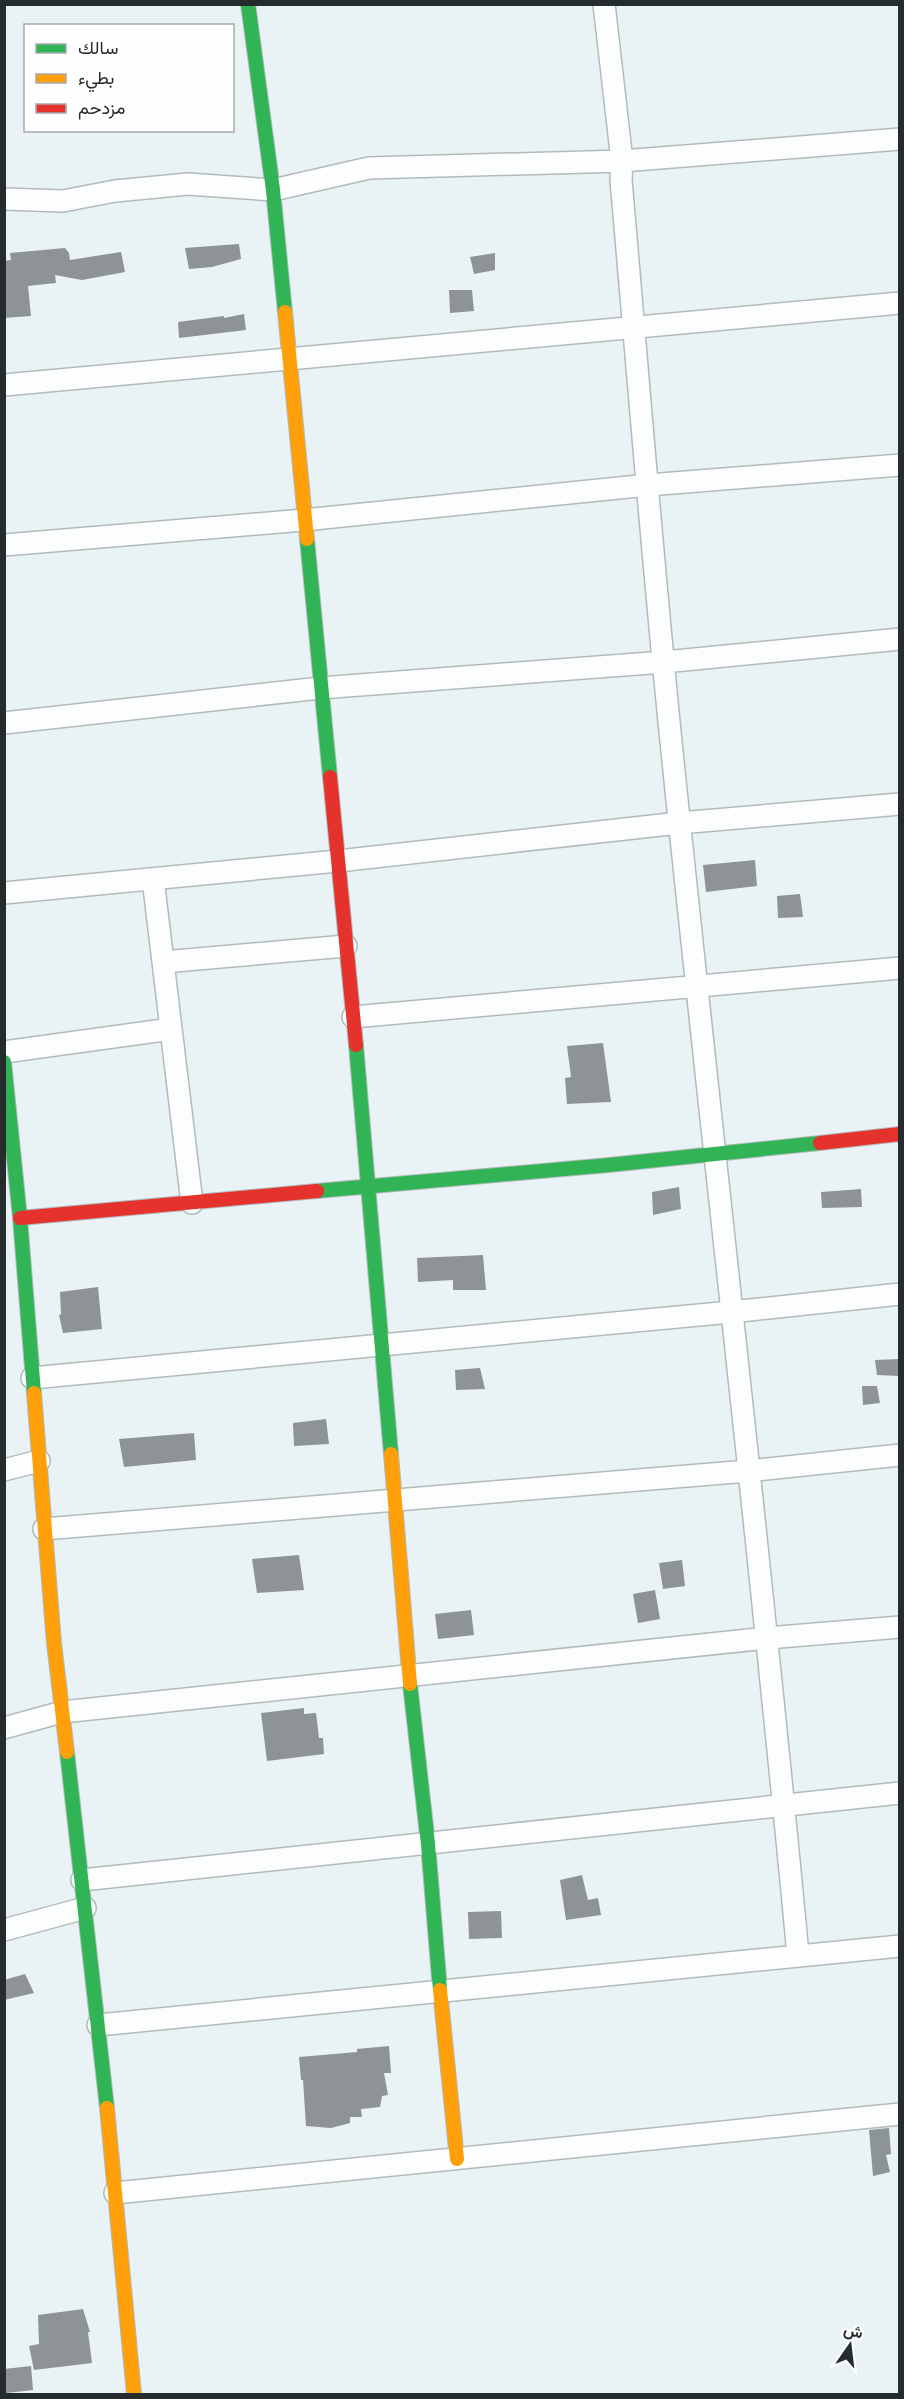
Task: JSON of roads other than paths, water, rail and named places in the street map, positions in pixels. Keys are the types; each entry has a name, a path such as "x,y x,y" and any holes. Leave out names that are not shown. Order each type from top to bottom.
{"street":[{"path":"248,4 273,190 370,1186 409,1676 428,1844 440,1991 458,2159"},
{"path":"604,4 622,160 621,180 680,823 767,1638 798,1955"},
{"path":"4,199 63,201 115,191 188,184 273,190 369,168 622,160 900,139"},
{"path":"4,385 900,303"},
{"path":"4,544 304,520 648,485 900,465"},
{"path":"4,723 320,688 664,662 900,639"},
{"path":"4,893 338,861 680,823 900,804"},
{"path":"153,879 192,1203"},
{"path":"163,962 346,946"},
{"path":"353,1017 900,968"},
{"path":"4,1052 171,1029"},
{"path":"4,1062 20,1218 18,1262 32,1378 62,1712 98,2025 134,2394"},
{"path":"20,1218 900,1134"},
{"path":"32,1378 900,1294"},
{"path":"44,1528 748,1471 900,1455"},
{"path":"4,1470 39,1461"},
{"path":"4,1728 62,1712 767,1638 900,1627"},
{"path":"82,1881 900,1793"},
{"path":"4,1930 85,1908"},
{"path":"98,2025 900,1946"},
{"path":"115,2193 900,2114"}]}
